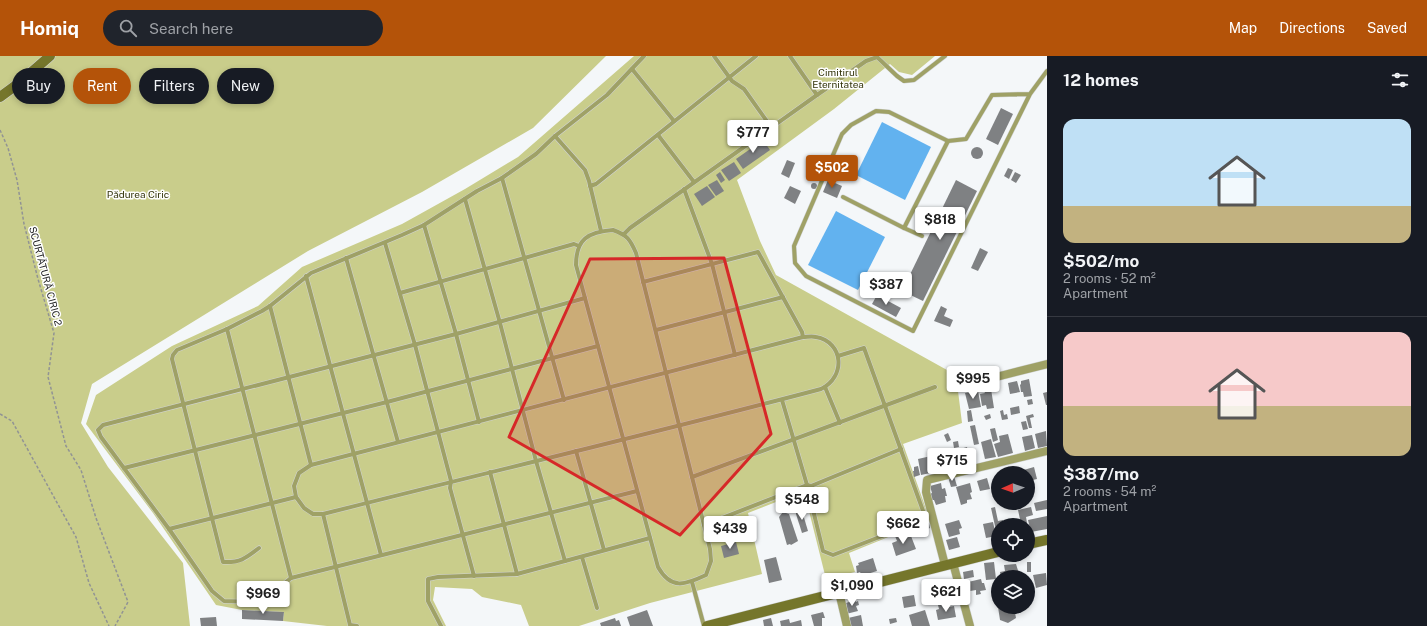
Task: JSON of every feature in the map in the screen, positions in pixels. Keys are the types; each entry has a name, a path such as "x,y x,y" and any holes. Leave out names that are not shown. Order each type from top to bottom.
{"main road":[{"path":"0,97 50,56"},
{"path":"1035,543 1047,540"},
{"path":"707,626 991,554"}],"street":[{"path":"973,383 1047,364"},
{"path":"970,626 926,492 928,480 1047,451"},
{"path":"839,592 847,626"}],"lane":[{"path":"259,548 246,558 234,563 223,562 172,359 173,355 177,350 226,330 270,306 306,276 320,268 386,243 424,225 477,191 502,178 536,154 555,136 607,95 644,56"},
{"path":"714,56 732,81 744,89 771,127"},
{"path":"590,186 596,184 756,56"},
{"path":"790,56 817,95"},
{"path":"624,234 684,189 866,61 877,57 904,81 914,80 945,56"},
{"path":"632,69 674,121"},
{"path":"1030,94 992,95 966,139 948,141 889,112 876,111 851,125 842,134 794,246 795,263 806,276 914,331 1030,94 1047,71"},
{"path":"658,135 694,182"},
{"path":"555,136 585,170 601,231"},
{"path":"904,228 948,141"},
{"path":"502,178 564,400"},
{"path":"684,189 712,264 735,355"},
{"path":"843,197 922,236"},
{"path":"465,199 513,369 536,461 564,561"},
{"path":"424,225 456,334 479,422"},
{"path":"612,230 624,234 632,242 636,253 710,548 711,561 706,575 692,582 676,584 663,576 658,567 576,265 576,255 579,246 584,239 591,234 612,230"},
{"path":"386,243 439,432 451,481 450,488 474,576"},
{"path":"400,292 574,244 579,246"},
{"path":"643,282 758,252 802,332 803,338"},
{"path":"346,258 398,442"},
{"path":"306,276 381,555"},
{"path":"656,330 783,297"},
{"path":"585,298 500,323 103,425 98,430 101,438 169,529 212,591 224,601 255,602 265,599 291,578 637,491"},
{"path":"270,306 311,465"},
{"path":"226,330 291,578"},
{"path":"816,337 830,344 838,356 838,367 834,378 825,387 782,400 322,514 313,514 304,508 296,497 294,486 299,473 311,465 735,355 803,338 816,337"},
{"path":"124,468 387,402 598,346"},
{"path":"782,400 807,485 823,551 833,555 926,519 864,348 838,356"},
{"path":"825,387 840,423"},
{"path":"692,477 935,387"},
{"path":"704,525 807,485 811,486 901,449"},
{"path":"576,451 604,550"},
{"path":"490,472 517,574"},
{"path":"169,529 296,497"},
{"path":"322,514 350,625 357,626"},
{"path":"441,626 428,601 428,579 438,577 517,574 650,538"},
{"path":"582,556 597,608"},
{"path":"692,582 704,626"}],"path":[{"name":"SCURTĂTURĂ CIRIC 2","path":"0,130 8,148 15,174 24,224 54,333 48,377 66,446 81,470 96,518 128,602 115,626"},
{"path":"0,414 12,421 76,537 89,583 110,626"}],"highlighted area":[{"path":"724,258 771,434 680,535 509,437 590,259"}],"green space":[{"name":"Pădurea Ciric","path":"0,56 606,56 533,128 422,192 308,251 92,384 81,423 108,467 183,563 190,626 0,626"},
{"name":"Cimitirul Eternitatea","path":"634,56 935,56 912,75 899,72 890,64 834,109 737,180 760,241 776,275 956,375 962,423 903,444 930,520 849,553 855,572 826,579 804,491 748,513 762,574 650,603 579,626 529,626 521,605 482,597 472,589 435,587 433,600 446,626 327,626 283,621 284,612 242,610 216,605 153,513 86,424 96,395 172,346 258,306 302,267 402,224 465,189 518,157"}],"water":[{"path":"882,122 931,147 905,200 856,175"},
{"path":"836,211 885,237 858,290 808,265"}],"building":[{"path":"1001,108 1013,114 998,145 986,139"},
{"path":"763,140 770,150 743,169 736,159"},
{"path":"979,147 982,148 982,158 975,159 972,158 971,151 972,148"},
{"path":"787,160 795,163 789,178 781,174"},
{"path":"734,162 741,173 729,181 721,170"},
{"path":"1008,168 1013,170 1009,179 1004,176"},
{"path":"720,172 725,180 721,183 716,175"},
{"path":"1015,172 1021,175 1016,183 1011,180"},
{"path":"717,180 724,191 716,196 708,185"},
{"path":"828,180 842,186 837,198 823,192"},
{"path":"956,180 977,191 923,301 902,291"},
{"path":"814,183 817,186 814,189 811,186"},
{"path":"707,186 715,197 702,206 694,194"},
{"path":"790,186 801,191 795,204 784,198"},
{"path":"980,248 988,252 978,271 971,268"},
{"path":"877,295 901,308 896,317 872,304"},
{"path":"941,306 947,309 944,316 953,320 950,327 934,321"},
{"path":"964,376 965,390 959,390 958,377"},
{"path":"1029,379 1032,396 1024,397 1023,392 1021,392 1021,381"},
{"path":"1017,381 1020,392 1010,394 1008,383"},
{"path":"991,389 994,408 987,409 986,405 982,406 980,394"},
{"path":"978,391 981,407 969,409 965,393"},
{"path":"1047,392 1047,405 1046,405 1043,393"},
{"path":"1032,399 1033,404 1028,405 1027,400"},
{"path":"1019,406 1020,413 1011,415 1010,408"},
{"path":"971,410 973,421 968,422 967,411"},
{"path":"1003,410 1004,415 1007,414 1008,419 1002,420 1000,411"},
{"path":"990,414 991,418 986,420 984,416"},
{"path":"1033,414 1034,417 1030,418 1032,428 1029,428 1026,416"},
{"path":"1026,421 1028,429 1023,430 1021,422"},
{"path":"975,425 979,444 974,445 970,426"},
{"path":"995,428 998,440 993,442 990,429"},
{"path":"1046,431 1047,446 1038,448 1035,434"},
{"path":"948,433 951,440 947,442 944,435"},
{"path":"1008,434 1013,453 998,457 994,444 1000,442 999,436"},
{"path":"1032,435 1035,448 1025,451 1022,437"},
{"path":"991,439 996,457 985,459 981,442"},
{"path":"958,441 959,447 954,448 953,442"},
{"path":"967,447 970,461 946,467 943,454"},
{"path":"941,454 943,463 939,464 937,455"},
{"path":"931,456 935,472 921,475 918,459"},
{"path":"918,466 920,475 914,477 914,467"},
{"path":"954,476 957,486 951,487 948,477"},
{"path":"987,478 990,489 980,491 977,481"},
{"path":"941,483 942,489 945,488 947,496 945,496 946,502 936,505 930,494 932,493 930,486"},
{"path":"970,483 972,492 970,493 972,499 967,500 967,503 961,505 956,487"},
{"path":"1047,500 1047,509 1036,511 1035,503"},
{"path":"797,508 801,509 802,511 808,531 802,533 796,514"},
{"path":"991,510 996,510 997,518 993,518"},
{"path":"1018,510 1032,510 1033,515 1026,518 1020,518"},
{"path":"783,512 789,514 798,541 791,545 787,545 779,517"},
{"path":"1047,516 1047,529 1035,531 1035,519"},
{"path":"959,520 962,528 959,529 960,534 949,537 945,524"},
{"path":"991,522 991,537 986,538 983,524"},
{"path":"929,523 930,528 921,532 922,534 914,537 912,529"},
{"path":"904,533 906,538 911,536 916,549 896,556 892,543 897,541 895,536"},
{"path":"957,537 960,547 949,550 946,540"},
{"path":"736,542 739,554 724,558 721,546"},
{"path":"776,557 782,580 769,583 764,560"},
{"path":"873,558 877,571 864,575 860,572 857,573 856,566 859,565 858,563"},
{"path":"994,562 995,570 991,570 991,580 986,580 984,563"},
{"path":"1027,562 1031,562 1031,570 1027,570"},
{"path":"1016,564 1018,570 1005,570 1004,565"},
{"path":"973,570 974,577 964,579 963,572"},
{"path":"851,573 853,578 846,580 845,575"},
{"path":"1046,573 1047,585 1036,588 1035,575"},
{"path":"943,579 945,591 940,591 941,596 939,596 939,599 930,601 928,588 937,584 937,580"},
{"path":"981,579 986,590 980,591 981,594 976,595 976,590 970,591 968,582"},
{"path":"914,595 916,606 904,608 902,597"},
{"path":"953,595 954,600 943,603 942,597"},
{"path":"855,600 856,602 858,601 859,605 856,606 858,611 846,614 844,609 847,608 846,603"},
{"path":"942,604 943,608 954,606 956,617 938,620 936,610 939,609 938,605"},
{"path":"242,610 284,612 283,621 242,619"},
{"path":"647,610 653,626 630,626 627,617"},
{"path":"925,610 930,626 912,626 909,615"},
{"path":"823,612 825,618 822,618 822,626 814,626 811,615"},
{"path":"999,614 1015,614 1016,618 1008,623 1000,620"},
{"path":"861,615 863,626 850,626 848,618"},
{"path":"216,617 217,626 201,626 200,618"},
{"path":"615,618 616,621 619,620 621,626 601,626 600,623"},
{"path":"771,618 773,626 764,626 763,620"},
{"path":"896,618 897,622 890,624 889,619"},
{"path":"789,619 790,623 801,620 802,626 781,626 780,621"}]}
